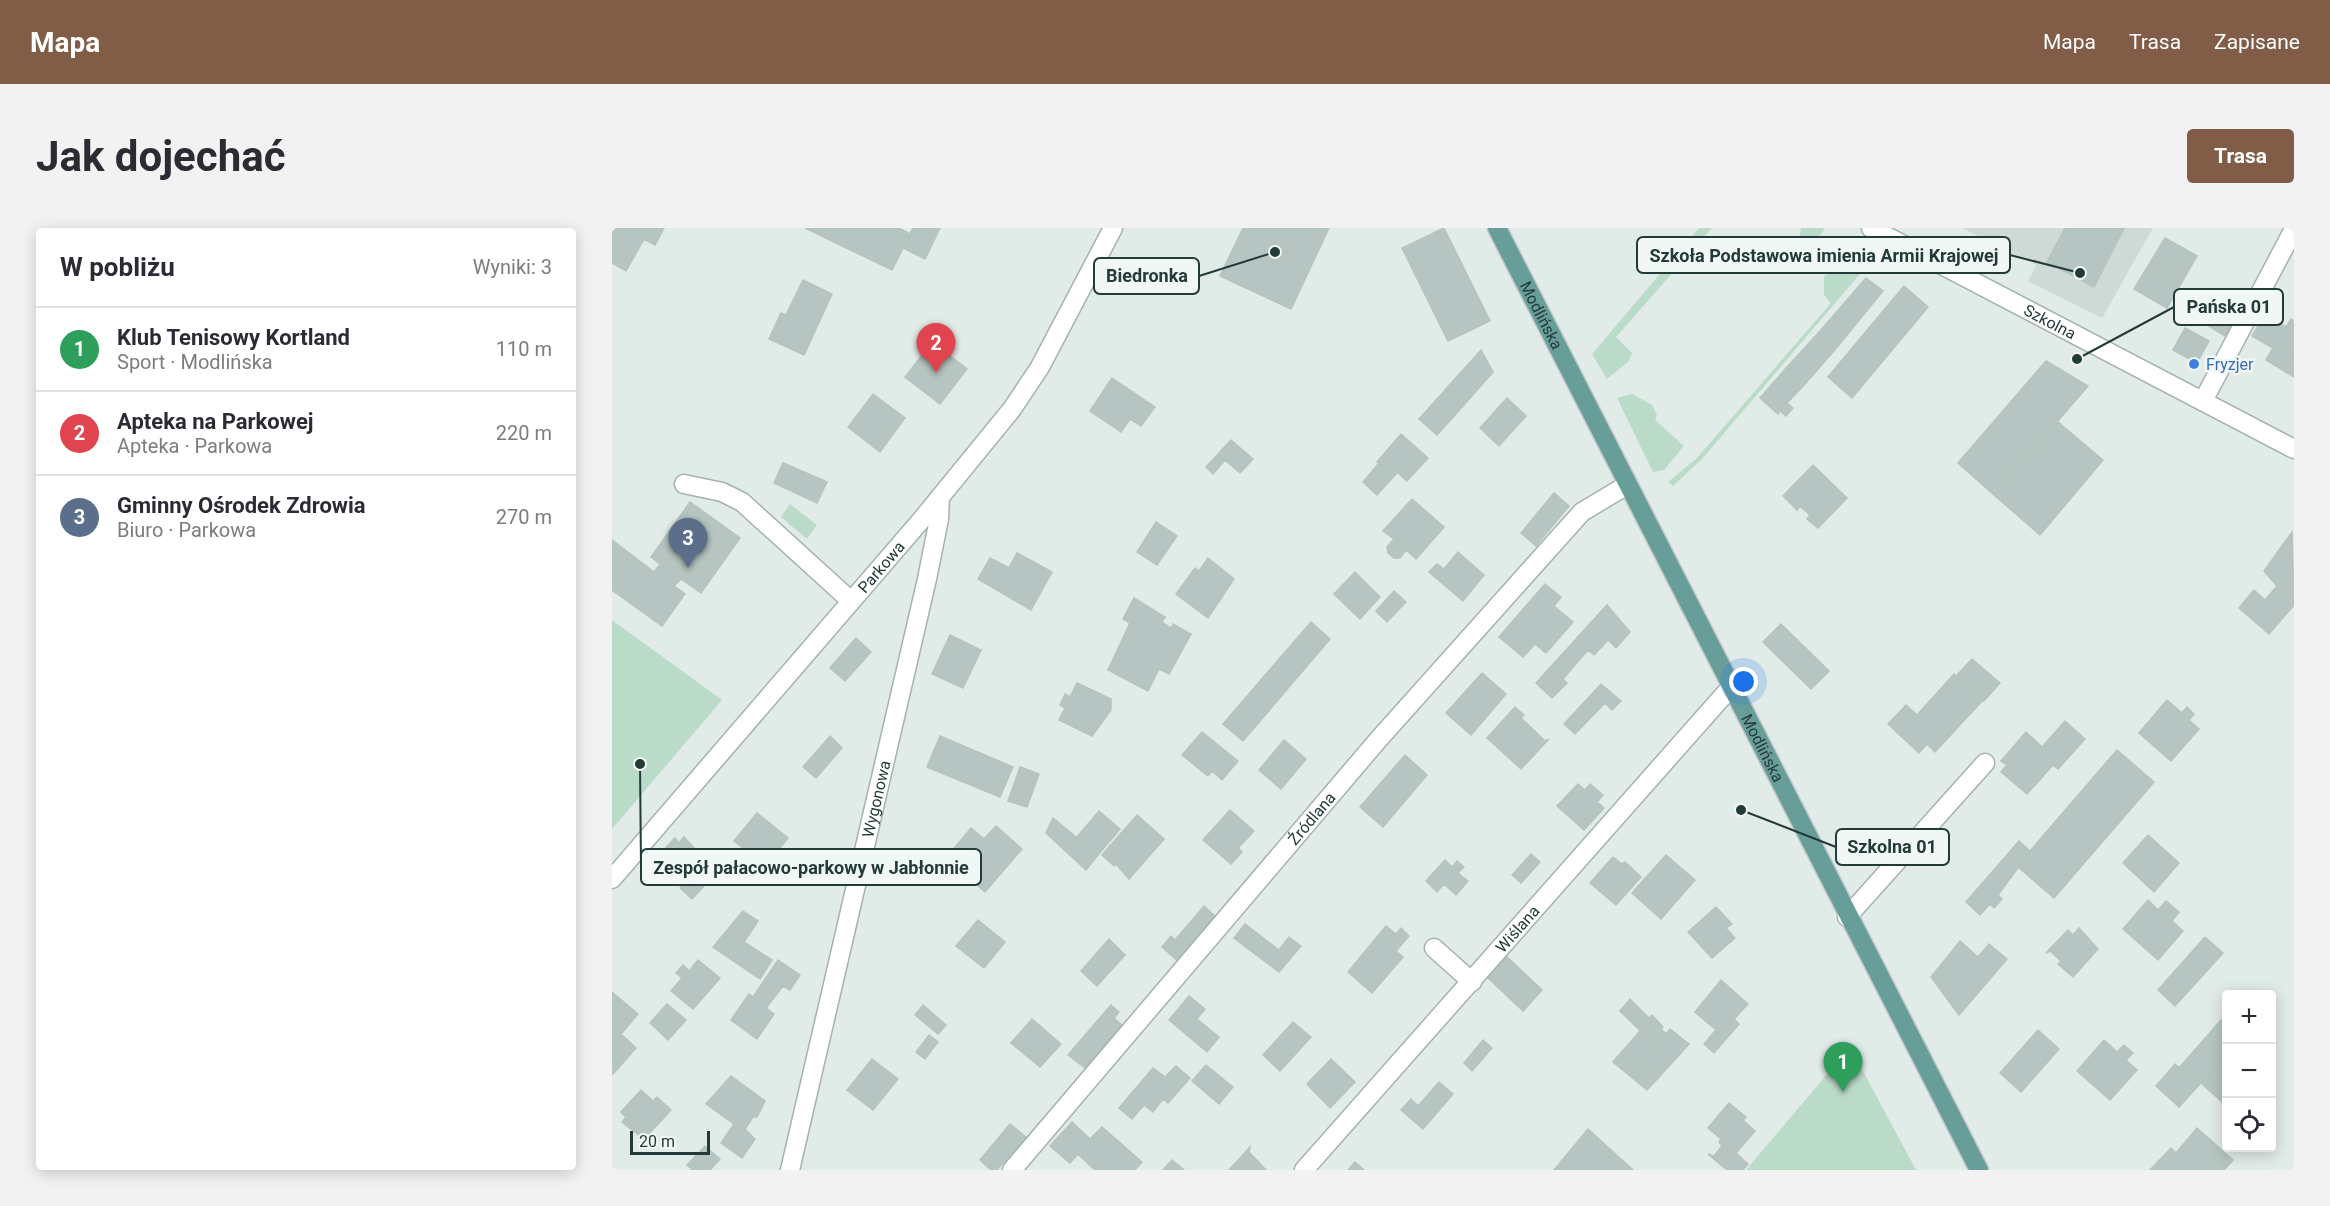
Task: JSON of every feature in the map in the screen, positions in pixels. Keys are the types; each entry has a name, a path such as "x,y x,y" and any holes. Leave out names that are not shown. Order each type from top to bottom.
{"main road":[{"name":"Modlińska","path":"1497,228 1978,1170"}],"street":[{"name":"Parkowa","path":"612,879 940,497 1012,409 1040,367 1113,228"},
{"name":"Szkolna","path":"1871,228 2294,449"},
{"path":"2203,401 2294,229"},
{"path":"684,484 722,492 742,502 851,601"},
{"name":"Źródlana","path":"1012,1170 1378,740 1582,512 1627,485"},
{"name":"Wygonowa","path":"790,1170 927,579 939,519 940,497"},
{"name":"Wiślana","path":"1304,1170 1731,687"},
{"path":"1847,916 1985,763"},
{"path":"1434,948 1472,982"}],"shaded area":[{"path":"1962,228 2153,228 2102,318 2028,281 2036,265"}],"green space":[{"path":"1699,228 1712,228 1616,337 1632,353 1628,362 1607,379 1592,354"},
{"path":"1801,228 1824,228 1824,230 1810,248 1799,239"},
{"path":"1858,244 1877,254 1702,459 1673,486 1668,482 1697,458 1831,303 1824,295 1824,277 1851,245"},
{"path":"1632,394 1652,405 1657,415 1655,420 1684,446 1664,470 1653,472 1617,398"},
{"path":"790,504 817,525 807,539 781,517"},
{"path":"612,620 722,700 612,829"},
{"path":"1850,1047 1916,1170 1746,1170"}],"building":[{"path":"612,228 664,228 655,245 644,239 626,271 612,263"},
{"path":"805,228 899,228 910,234 892,270"},
{"path":"913,228 940,228 925,259 903,248"},
{"path":"1243,228 1329,228 1291,309 1220,276"},
{"path":"1444,228 1490,321 1448,341 1402,248"},
{"path":"2065,228 2124,228 2094,287 2047,262"},
{"path":"2165,238 2183,248 2151,299 2134,289"},
{"path":"2183,248 2197,256 2167,308 2151,299"},
{"path":"1866,278 1883,291 1839,345 1821,330"},
{"path":"803,280 832,294 804,355 769,339 781,313 786,315"},
{"path":"1904,286 1928,307 1852,398 1828,377"},
{"path":"2214,289 2243,307 2225,336 2196,318"},
{"path":"2265,314 2286,327 2291,319 2294,321 2294,354 2284,371 2266,360 2273,348 2252,336"},
{"path":"2185,328 2209,341 2197,363 2173,350"},
{"path":"1821,330 1839,345 1806,383 1788,366"},
{"path":"932,342 967,369 940,404 905,377"},
{"path":"1481,350 1493,372 1464,405 1446,389"},
{"path":"2294,354 2294,377 2284,371"},
{"path":"2046,361 2088,386 1994,495 1958,463"},
{"path":"1788,366 1806,383 1787,403 1793,408 1786,416 1780,411 1778,414 1760,398"},
{"path":"1112,378 1155,407 1141,426 1130,419 1121,432 1090,411"},
{"path":"1446,389 1464,405 1437,435 1419,419"},
{"path":"873,394 905,418 880,452 848,427"},
{"path":"1507,398 1526,416 1499,446 1480,428"},
{"path":"2058,422 2103,460 2040,535 1994,495"},
{"path":"1401,434 1428,458 1407,481 1389,465 1385,469 1377,462"},
{"path":"1231,440 1253,459 1240,473 1225,460 1213,474 1206,467"},
{"path":"783,463 827,482 817,503 774,483"},
{"path":"1379,463 1385,469 1389,465 1397,473 1377,495 1363,482"},
{"path":"1813,465 1847,498 1818,528 1807,519 1810,515 1800,506 1797,510 1783,496"},
{"path":"1554,493 1569,506 1536,546 1521,533"},
{"path":"1412,499 1444,527 1416,559 1406,550 1400,558 1394,558 1388,553 1387,547 1394,539 1383,531"},
{"path":"690,502 740,538 701,593 681,579 674,586 685,594 662,626 612,590 612,540 654,572 660,564 651,557"},
{"path":"1156,522 1177,536 1157,565 1137,552"},
{"path":"2292,532 2294,605 2269,634 2239,608 2254,590 2265,600 2277,586 2264,571"},
{"path":"1458,552 1484,575 1463,601 1429,572 1437,564 1444,569"},
{"path":"1017,553 1052,572 1031,610 978,579 990,558 1009,568"},
{"path":"1208,558 1234,579 1208,618 1176,594 1195,568 1199,571"},
{"path":"1355,572 1380,597 1360,619 1334,594"},
{"path":"1545,584 1561,597 1554,606 1573,622 1546,653 1535,644 1523,657 1499,637"},
{"path":"1394,591 1406,602 1387,622 1376,611"},
{"path":"1134,598 1165,617 1162,622 1171,628 1173,624 1191,634 1169,674 1159,669 1148,691 1108,670 1130,623 1123,619"},
{"path":"1607,605 1630,632 1616,648 1608,640 1594,655 1588,650 1563,679 1567,683 1552,698 1536,683"},
{"path":"1311,622 1330,639 1243,741 1223,724"},
{"path":"1781,624 1829,671 1811,689 1763,642"},
{"path":"950,635 981,650 963,688 932,674"},
{"path":"856,638 871,652 845,681 830,668"},
{"path":"1972,659 2000,683 1984,701 1956,676"},
{"path":"1482,673 1506,694 1471,735 1446,713"},
{"path":"1954,674 1983,700 1935,752 1927,744 1919,753 1888,724 1906,705 1917,715"},
{"path":"1077,683 1111,699 1111,710 1092,736 1059,720 1065,708 1060,705 1065,694 1070,697"},
{"path":"1601,684 1621,701 1612,710 1605,703 1575,734 1564,724"},
{"path":"2167,700 2182,713 2187,707 2194,714 2189,720 2199,729 2171,761 2139,733"},
{"path":"1515,707 1524,715 1521,718 1545,741 1549,739 1521,769 1487,738"},
{"path":"2065,721 2085,739 2058,769 2053,765 2027,794 2001,772 2007,765 2001,761 2026,732 2042,747"},
{"path":"1202,732 1238,761 1222,780 1212,771 1208,776 1182,755"},
{"path":"830,736 842,748 816,778 803,767"},
{"path":"940,736 1013,767 1000,797 927,767"},
{"path":"1284,740 1306,759 1281,789 1259,770"},
{"path":"2117,750 2154,782 2054,898 2017,866"},
{"path":"1405,755 1427,775 1383,827 1360,807"},
{"path":"1020,767 1039,774 1027,807 1008,801"},
{"path":"1578,784 1585,790 1590,784 1603,795 1597,802 1604,808 1584,830 1557,806"},
{"path":"1230,810 1254,831 1238,848 1242,852 1231,864 1203,840"},
{"path":"1099,811 1120,829 1098,855 1077,837"},
{"path":"757,813 788,838 765,866 734,841"},
{"path":"1137,815 1164,839 1129,879 1116,864 1114,866 1102,855"},
{"path":"1053,818 1098,855 1086,870 1046,833"},
{"path":"996,826 1022,849 985,892 946,858 971,828 984,839"},
{"path":"2148,835 2179,863 2154,892 2123,863"},
{"path":"684,837 706,861 696,873 692,870 688,875 661,853 675,838 679,843"},
{"path":"2019,841 2030,851 1998,895 2002,899 1994,908 1990,904 1980,915 1966,902"},
{"path":"1531,854 1540,862 1521,883 1512,875"},
{"path":"1666,855 1695,880 1661,919 1632,893"},
{"path":"1613,857 1622,864 1625,862 1641,877 1616,905 1590,883"},
{"path":"1445,860 1452,867 1457,861 1464,867 1458,873 1468,881 1456,895 1444,884 1437,892 1426,881"},
{"path":"704,870 712,877 692,899 680,888 692,874 696,878"},
{"path":"2148,900 2158,910 2166,901 2179,912 2172,921 2183,931 2158,960 2123,929"},
{"path":"1204,906 1216,917 1180,963 1162,947 1171,936 1175,940"},
{"path":"1716,907 1732,924 1726,928 1735,938 1712,958 1688,932"},
{"path":"743,911 758,921 744,942 772,960 760,979 713,947"},
{"path":"978,920 1005,942 984,968 956,946"},
{"path":"1245,924 1279,950 1289,937 1301,946 1279,972 1234,938"},
{"path":"1386,926 1396,934 1401,928 1409,936 1396,951 1403,957 1372,993 1348,972"},
{"path":"2079,928 2098,949 2073,977 2058,964 2061,961 2050,951 2046,953 2068,930 2073,935"},
{"path":"2205,937 2223,953 2175,1006 2158,990"},
{"path":"1109,939 1125,955 1097,986 1081,971"},
{"path":"1960,941 1978,957 1989,944 2007,959 1959,1015 1931,977"},
{"path":"1505,955 1542,990 1523,1011 1486,976"},
{"path":"698,960 720,978 693,1009 671,991 682,978 676,973 683,965 689,971"},
{"path":"778,960 800,975 790,990 783,986 766,1008 774,1014 757,1039 731,1020 749,994 753,997"},
{"path":"1721,980 1748,1004 1734,1019 1739,1024 1714,1053 1704,1044 1716,1030 1695,1012"},
{"path":"612,992 638,1014 621,1034 636,1048 613,1074"},
{"path":"1189,996 1205,1009 1197,1019 1219,1037 1207,1052 1169,1020"},
{"path":"1630,999 1649,1018 1652,1015 1663,1027 1661,1029 1666,1034 1656,1046 1620,1011"},
{"path":"667,1004 686,1020 668,1040 650,1023"},
{"path":"923,1005 946,1025 938,1034 915,1015"},
{"path":"1111,1005 1119,1012 1114,1018 1122,1025 1085,1068 1068,1055"},
{"path":"1032,1019 1061,1044 1040,1067 1011,1043"},
{"path":"2221,1020 2222,1059 2199,1085 2179,1068"},
{"path":"1293,1022 1311,1037 1280,1071 1263,1055"},
{"path":"1670,1029 1689,1044 1661,1075 1644,1060"},
{"path":"2038,1030 2059,1049 2021,1092 2000,1073"},
{"path":"1640,1031 1656,1046 1630,1076 1613,1062"},
{"path":"929,1035 938,1042 925,1059 916,1052"},
{"path":"1483,1040 1492,1048 1472,1071 1464,1063"},
{"path":"2104,1040 2117,1052 2124,1045 2133,1053 2126,1060 2137,1070 2110,1100 2077,1071"},
{"path":"872,1059 898,1079 873,1110 847,1090"},
{"path":"1331,1059 1355,1082 1330,1108 1307,1084"},
{"path":"2222,1059 2222,1102 2201,1083"},
{"path":"1644,1060 1661,1075 1647,1090 1630,1076"},
{"path":"2175,1064 2199,1085 2179,1107 2156,1086"},
{"path":"1206,1065 1233,1087 1219,1104 1192,1081"},
{"path":"1176,1066 1190,1078 1168,1103 1163,1099 1153,1112 1144,1105 1132,1119 1119,1108 1153,1068 1165,1077"},
{"path":"731,1076 765,1101 757,1117 753,1117 745,1129 755,1139 742,1158 721,1143 734,1124 706,1104"},
{"path":"1439,1082 1453,1094 1423,1129 1401,1110 1411,1099 1418,1106"},
{"path":"641,1090 653,1101 657,1097 671,1110 644,1139 622,1122 626,1117 621,1112"},
{"path":"1729,1103 1746,1117 1743,1120 1755,1131 1736,1153 1748,1164 1743,1170 1727,1170 1708,1154 1714,1156 1722,1146 1719,1142 1721,1139 1708,1128"},
{"path":"1072,1122 1090,1139 1102,1127 1142,1162 1135,1170 1095,1170 1078,1154 1070,1163 1050,1146"},
{"path":"1010,1124 1026,1137 997,1170 991,1170 980,1160"},
{"path":"2197,1128 2233,1160 2224,1170 2150,1170 2171,1148 2176,1153"},
{"path":"1588,1129 1633,1170 1554,1170"},
{"path":"705,1146 720,1159 710,1170 693,1170 687,1165"},
{"path":"1250,1147 1249,1152 1266,1170 1229,1170"},
{"path":"1172,1160 1184,1170 1163,1170"},
{"path":"1355,1162 1364,1170 1348,1170"}],"place":[{"name":"Biedronka","path":"1275,252"},
{"name":"Szkoła Podstawowa imienia Armii Krajowej","path":"2080,273"},
{"name":"Pańska 01","path":"2077,359"},
{"name":"Fryzjer","path":"2194,364"},
{"name":"Apteka na Parkowej","path":"936,373"},
{"name":"Gminny Ośrodek Zdrowia","path":"688,568"},
{"name":"Zespół pałacowo-parkowy w Jabłonnie","path":"640,764"},
{"name":"Szkolna 01","path":"1741,810"},
{"name":"Klub Tenisowy Kortland","path":"1843,1092"}]}
